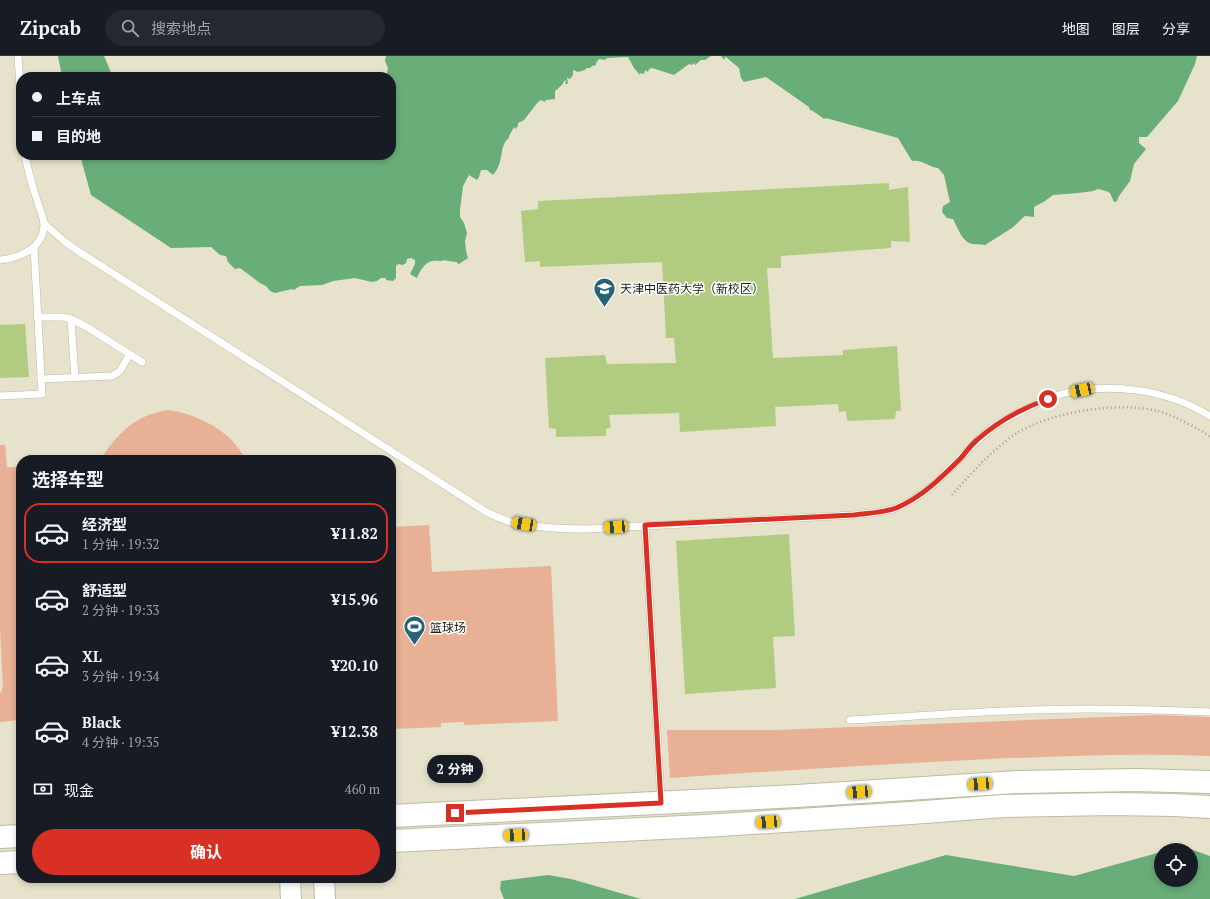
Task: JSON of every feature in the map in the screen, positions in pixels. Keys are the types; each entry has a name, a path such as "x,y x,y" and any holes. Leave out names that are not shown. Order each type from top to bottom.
{"main road":[{"path":"396,816 796,796 1018,782 1136,780 1210,782"},
{"path":"796,796 1004,806"},
{"path":"396,842 704,826 1004,806 1120,804 1210,807"},
{"path":"0,837 16,836"},
{"path":"0,863 16,862"}],"lane":[{"path":"18,56 19,72"},
{"path":"0,260 22,256 34,247 42,235 44,224 26,160"},
{"path":"44,224 78,250 488,513 511,522 537,527 562,529 854,515 895,508 913,500 931,486 977,440 994,426 1039,402 1058,395 1082,390 1129,390 1153,393 1174,399 1198,409 1210,416"},
{"path":"0,396 42,394 34,247"},
{"path":"38,317 63,317 71,319 87,327 142,362"},
{"path":"71,319 75,378"},
{"path":"41,380 112,376 120,371 130,354"},
{"path":"645,525 661,803"},
{"path":"850,720 1069,709 1148,709 1210,712"}],"path":[{"path":"952,495 991,454 1015,434 1045,420 1076,412 1132,408 1158,412 1188,424 1210,437"}],"shaded area":[{"path":"58,56 104,56 111,72 61,72"},
{"path":"386,56 711,56 705,60 701,60 695,65 694,63 692,65 689,64 674,75 652,68 649,69 648,72 645,70 644,74 640,73 640,75 628,57 607,58 605,60 599,59 596,65 590,68 578,72 573,70 573,75 570,79 567,78 568,83 565,84 565,80 555,91 555,99 546,100 545,102 541,100 538,102 524,120 518,123 518,126 515,129 514,127 504,145 499,165 493,175 487,170 481,170 477,180 469,175 463,186 460,210 460,217 464,223 467,233 465,241 468,258 459,264 457,262 445,260 429,262 419,273 417,278 410,274 415,264 415,260 411,258 407,259 406,263 403,265 398,264 396,266 396,278 393,281 386,280 386,278 381,278 372,282 355,278 333,281 322,285 300,286 294,290 292,289 275,293 270,291 266,286 240,268 235,269 228,262 226,256 220,255 211,247 171,248 91,195 81,160 396,160 396,72 387,72 388,68 385,61"},
{"path":"721,56 1197,56 1195,64 1178,101 1147,137 1139,137 1139,143 1146,149 1134,164 1130,181 1117,201 1114,202 1110,193 1098,189 1078,193 1053,195 1034,207 1034,217 1025,216 1012,228 985,245 972,244 966,241 961,235 953,219 947,218 942,212 943,206 950,202 944,175 938,168 919,161 912,161 898,138 826,118 824,119 766,77 744,82 741,78 739,68 727,58 725,57 724,60"},
{"path":"167,410 191,415 202,420 223,432 243,455 104,455 122,432 129,426 146,416"},
{"path":"0,445 5,445 7,467 16,467 16,720 0,722 0,694 3,687 0,628"},
{"path":"429,525 432,572 551,566 558,721 464,725 464,722 441,723 441,727 396,729 396,527"},
{"path":"1157,715 1210,717 1210,756 1127,755 989,759 670,778 667,730 776,730"},
{"path":"1198,852 1210,856 1210,899 795,899 946,855 1074,876 1154,854 1154,887 1198,887"},
{"path":"548,875 571,879 641,899 504,899 500,889 501,881"}],"building":[{"path":"889,183 889,190 908,187 910,242 891,241 891,248 781,256 781,268 767,268 773,358 843,355 843,350 897,346 901,411 896,411 895,419 847,421 846,411 839,412 838,404 775,407 776,426 680,432 679,413 609,415 611,427 606,429 606,436 556,437 556,429 549,428 545,358 605,355 607,364 676,363 674,338 666,338 662,262 540,267 540,261 525,262 521,211 538,209 538,201"},
{"path":"25,324 29,377 0,378 0,325"},
{"path":"789,534 795,636 773,637 776,688 685,694 676,541"}],"place":[{"name":"天津中医药大学（新校区）","path":"605,308"},
{"name":"篮球场","path":"414,646"}],"route":[{"path":"455,813 661,803 645,525 854,515 895,508 913,500 931,486 977,440 994,426 1039,402 1048,399"}]}
